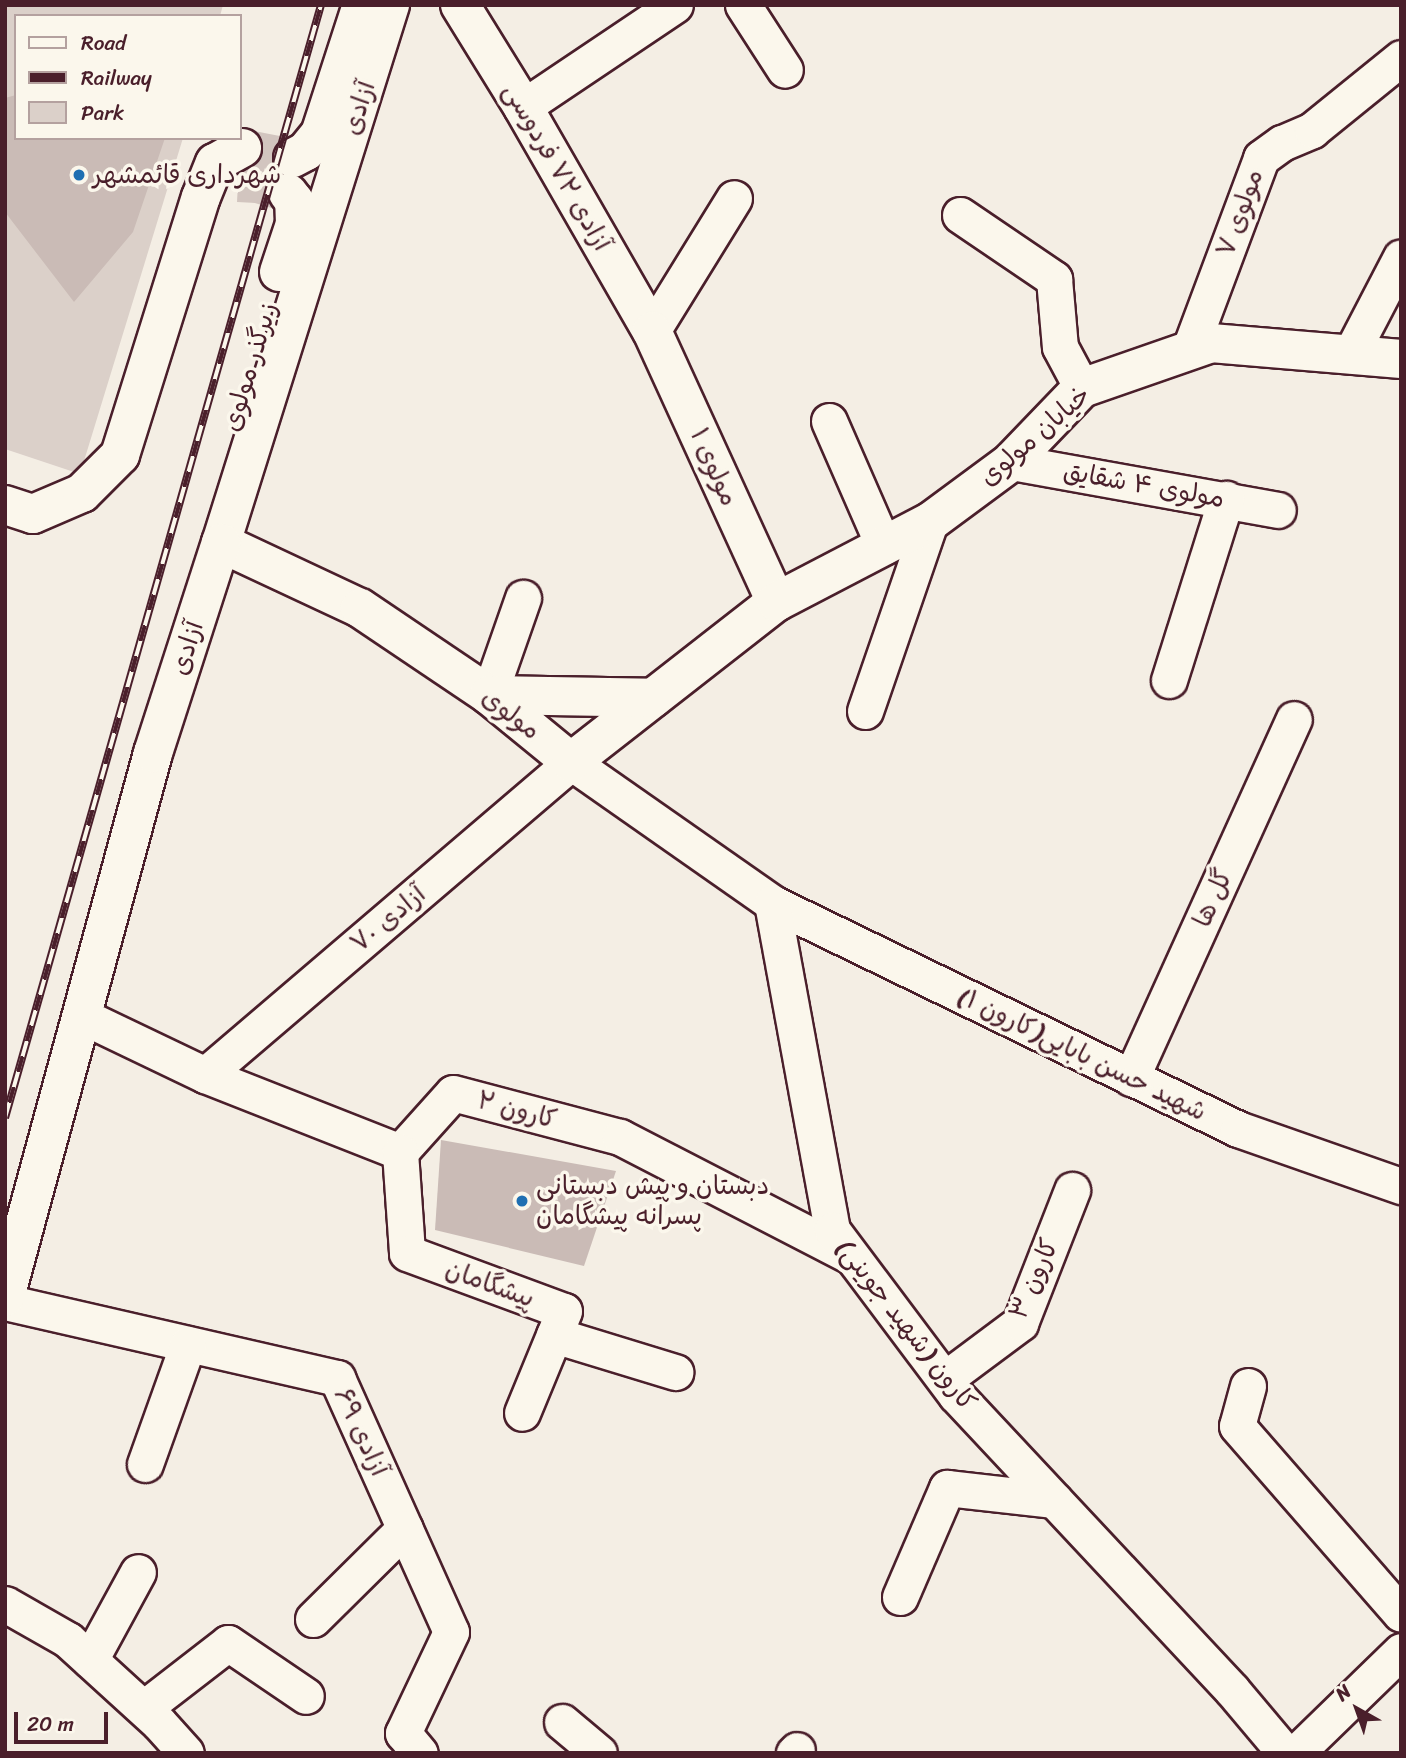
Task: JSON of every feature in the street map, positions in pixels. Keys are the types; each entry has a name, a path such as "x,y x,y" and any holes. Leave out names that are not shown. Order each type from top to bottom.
{"street":[{"name":"زیرگذر مولوی","path":"222,543 211,508 238,402 295,223 291,175 306,150 320,134 362,5"},
{"name":"آزادی","path":"5,1300 153,753 222,543 390,5"},
{"name":"آزادی ۷۲ فردوسی","path":"460,5 523,107 652,331"},
{"path":"523,107 674,5"},
{"path":"743,5 785,71"},
{"name":"مولوی ۷","path":"1189,351 1261,158 1282,143 1312,130 1401,58"},
{"path":"5,505 33,514 82,493 120,455 201,197 215,163 240,165"},
{"path":"652,331 734,198"},
{"path":"960,215 1054,279 1060,347 1082,388"},
{"path":"1350,355 1401,257"},
{"name":"مولوی ۱","path":"652,331 775,602"},
{"name":"خیابان مولوی","path":"775,602 930,522 1011,461 1082,388 1211,343 1401,359"},
{"path":"829,421 884,547"},
{"name":"مولوی ۴ شقایق","path":"1011,461 1278,510"},
{"path":"1169,680 1226,499"},
{"path":"865,711 930,522"},
{"name":"مولوی","path":"222,543 360,608 489,695 571,762"},
{"path":"523,598 489,695 653,698"},
{"path":"772,903 571,762 775,602"},
{"name":"گل ها","path":"1131,1078 1294,719"},
{"name":"آزادی ۷۰","path":"205,1075 571,762"},
{"name":"شهید حسن بابایی(کارون ۱)","path":"772,903 1238,1129 1401,1186"},
{"name":"کارون (شهید جوینی)","path":"772,903 832,1230 945,1379 1232,1690 1286,1753"},
{"path":"80,1016 205,1075 400,1152"},
{"name":"کارون ۲","path":"400,1152 453,1093 620,1137 852,1256"},
{"name":"پیشگامان","path":"400,1152 407,1253 564,1311 522,1413"},
{"name":"کارون ۳","path":"945,1379 1020,1323 1072,1190"},
{"name":"آزادی ۶۹","path":"5,1300 337,1378 451,1632 403,1733 420,1753"},
{"path":"554,1335 675,1372"},
{"path":"145,1464 188,1344"},
{"path":"1248,1386 1237,1426 1401,1614"},
{"path":"900,1597 947,1489 1054,1500"},
{"path":"313,1619 405,1528"},
{"path":"90,1660 138,1572"},
{"path":"5,1604 68,1640 144,1709 186,1753"},
{"path":"144,1709 228,1643 306,1696"},
{"path":"1296,1753 1401,1651"},
{"path":"562,1723 599,1753"}],"green space":[{"path":"5,5 223,5 221,14 14,14 14,140 182,140 80,474 5,449"}],"building":[{"name":"شهرداری قائمشهر","path":"14,96 14,140 164,140 133,232 74,302 5,212 5,98"},
{"name":"دبستان و پیش دبستانی پسرانه پیشگامان","path":"441,1140 616,1171 584,1266 435,1230"}],"tunnel":[{"path":"242,148 293,158"},
{"path":"238,183 258,184 288,193"}],"railway":[{"path":"5,1118 321,5"}],"place":[{"name":"شهرداری قائمشهر","path":"79,175"},
{"name":"دبستان و پیش دبستانی پسرانه پیشگامان","path":"522,1201"}]}
